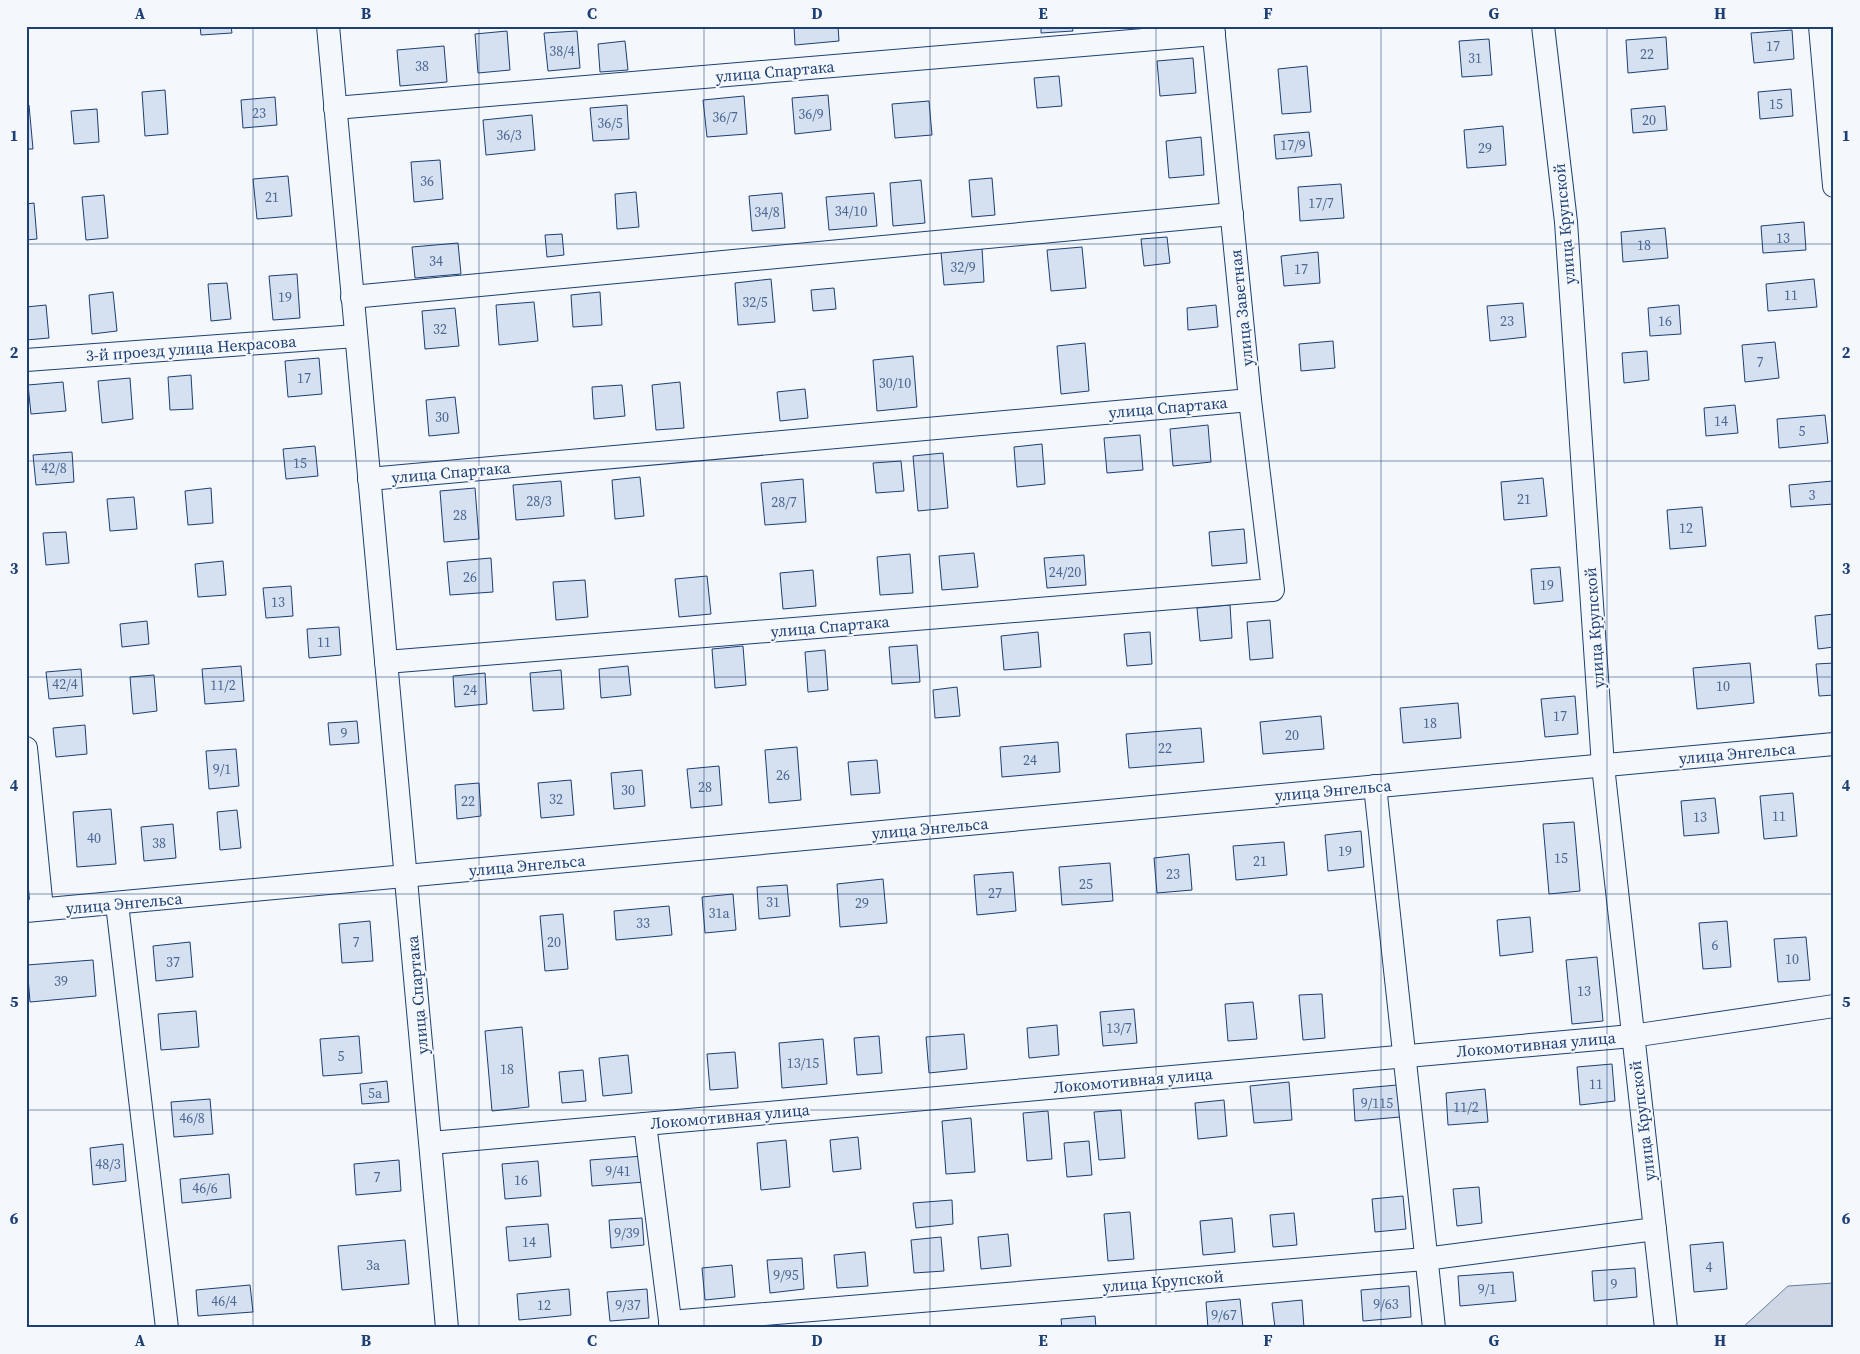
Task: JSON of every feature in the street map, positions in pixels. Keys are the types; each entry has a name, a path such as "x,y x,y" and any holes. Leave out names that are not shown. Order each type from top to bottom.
{"street":[{"name":"улица Спартака","path":"328,26 447,1328"},
{"name":"улица Крупской","path":"1543,26 1566,222 1603,766 1666,1328"},
{"path":"1820,26 1834,186"},
{"name":"улица Спартака","path":"335,108 1214,30"},
{"name":"улица Заветная","path":"1214,30 1250,400 1273,590"},
{"path":"352,298 1232,214"},
{"name":"3-й проезд улица Некрасова","path":"26,360 356,336"},
{"name":"улица Спартака","path":"369,479 1250,400"},
{"name":"улица Спартака","path":"386,662 1273,590"},
{"name":"улица Энгельса","path":"34,910 117,904 1834,744"},
{"path":"26,748 34,910"},
{"path":"1375,786 1434,1328"},
{"path":"117,904 167,1328"},
{"name":"Локомотивная улица","path":"431,1143 1632,1036 1834,1006"},
{"path":"645,1124 671,1325"},
{"name":"улица Крупской","path":"671,1325 1426,1259 1655,1229"}],"shaded area":[{"path":"1834,1283 1834,1328 1742,1328 1788,1286"}],"building":[{"path":"200,26 231,26 232,33 201,35"},
{"path":"794,26 838,26 839,41 795,45"},
{"path":"1041,26 1072,26 1073,31 1041,33"},
{"path":"1792,30 1794,59 1754,63 1751,33"},
{"path":"507,31 510,70 478,73 475,34"},
{"path":"577,31 580,68 548,71 544,33"},
{"path":"1666,37 1668,69 1628,73 1626,40"},
{"path":"1489,39 1492,75 1462,77 1459,41"},
{"path":"625,41 628,70 600,72 598,44"},
{"path":"444,46 447,82 400,86 397,50"},
{"path":"1193,58 1196,93 1160,96 1157,61"},
{"path":"1307,66 1311,112 1282,114 1278,69"},
{"path":"1059,76 1062,106 1037,108 1034,78"},
{"path":"1791,89 1793,116 1760,119 1758,92"},
{"path":"165,90 168,134 145,136 142,92"},
{"path":"828,95 831,130 795,134 792,98"},
{"path":"744,96 747,134 707,137 703,100"},
{"path":"275,97 277,125 243,128 241,100"},
{"path":"929,101 932,135 895,138 892,104"},
{"path":"26,105 29,105 33,149 26,149"},
{"path":"627,105 629,139 593,141 590,108"},
{"path":"1665,106 1667,130 1633,133 1631,109"},
{"path":"97,109 99,142 74,144 71,111"},
{"path":"532,115 535,150 486,155 483,120"},
{"path":"1503,126 1506,165 1467,168 1464,130"},
{"path":"1309,132 1312,156 1276,159 1274,135"},
{"path":"1201,137 1204,175 1169,178 1166,141"},
{"path":"440,160 443,199 414,202 411,162"},
{"path":"288,176 292,216 257,219 253,179"},
{"path":"992,178 995,215 972,217 969,180"},
{"path":"921,180 925,223 893,226 890,183"},
{"path":"1341,184 1344,218 1300,221 1298,187"},
{"path":"636,192 639,227 617,229 615,194"},
{"path":"782,193 785,228 752,231 749,196"},
{"path":"874,193 877,226 829,230 826,197"},
{"path":"104,195 108,238 86,240 82,197"},
{"path":"34,203 37,239 26,240 26,204"},
{"path":"1804,222 1806,250 1763,253 1761,226"},
{"path":"1665,228 1668,258 1623,262 1621,232"},
{"path":"562,234 564,255 547,257 545,235"},
{"path":"1167,237 1170,263 1144,266 1141,239"},
{"path":"458,243 461,274 415,278 412,247"},
{"path":"1082,247 1086,288 1051,291 1047,250"},
{"path":"982,248 984,282 944,285 941,252"},
{"path":"1318,252 1320,283 1284,286 1281,256"},
{"path":"297,274 300,318 273,320 269,276"},
{"path":"771,279 775,322 738,325 735,283"},
{"path":"1814,279 1817,307 1768,311 1766,284"},
{"path":"227,283 231,319 211,321 208,284"},
{"path":"834,288 836,309 813,311 811,290"},
{"path":"113,292 117,331 92,334 89,295"},
{"path":"600,292 602,325 573,327 571,295"},
{"path":"534,302 538,341 499,345 496,305"},
{"path":"1523,303 1526,337 1490,341 1487,306"},
{"path":"46,305 49,338 26,340 26,307"},
{"path":"1216,305 1218,327 1188,330 1187,308"},
{"path":"1679,305 1681,334 1650,336 1648,308"},
{"path":"455,308 459,346 425,349 422,311"},
{"path":"1333,341 1335,368 1301,371 1299,344"},
{"path":"1775,342 1779,378 1745,382 1742,345"},
{"path":"1085,343 1089,391 1061,394 1057,346"},
{"path":"1647,351 1649,380 1624,383 1622,353"},
{"path":"913,356 917,407 877,411 873,360"},
{"path":"319,358 322,394 288,397 285,361"},
{"path":"191,375 193,409 170,410 168,377"},
{"path":"130,378 133,419 102,423 98,381"},
{"path":"63,382 66,411 31,414 28,385"},
{"path":"680,382 684,428 656,430 652,385"},
{"path":"622,385 625,416 594,419 592,387"},
{"path":"805,389 808,418 780,421 777,392"},
{"path":"455,397 459,433 429,436 426,400"},
{"path":"1735,405 1738,433 1706,436 1704,408"},
{"path":"1825,415 1828,443 1779,448 1777,419"},
{"path":"1208,425 1211,462 1173,466 1170,429"},
{"path":"1140,435 1143,470 1107,473 1104,438"},
{"path":"1042,444 1045,484 1017,487 1014,447"},
{"path":"315,446 318,476 286,479 283,449"},
{"path":"72,452 74,482 36,485 33,455"},
{"path":"943,453 948,508 918,511 913,456"},
{"path":"901,461 904,491 876,493 873,463"},
{"path":"640,477 644,516 615,519 612,480"},
{"path":"1543,478 1547,516 1504,520 1501,482"},
{"path":"803,479 806,522 765,525 761,483"},
{"path":"561,481 564,516 516,520 513,485"},
{"path":"1833,481 1834,504 1791,507 1789,485"},
{"path":"211,488 213,523 188,525 185,491"},
{"path":"475,488 479,539 444,542 440,491"},
{"path":"134,497 137,529 110,531 107,499"},
{"path":"1702,507 1706,546 1670,549 1667,510"},
{"path":"1244,529 1247,563 1212,566 1209,532"},
{"path":"66,532 69,563 46,565 43,533"},
{"path":"974,553 978,587 942,590 939,556"},
{"path":"910,554 913,593 880,595 877,557"},
{"path":"1084,555 1086,585 1047,588 1044,558"},
{"path":"491,558 493,592 450,595 447,562"},
{"path":"223,561 226,595 198,597 195,564"},
{"path":"1560,567 1563,601 1534,604 1531,569"},
{"path":"813,570 816,606 783,609 780,573"},
{"path":"707,576 711,614 679,617 675,579"},
{"path":"585,580 588,617 556,620 553,582"},
{"path":"291,586 293,616 266,618 263,588"},
{"path":"1230,605 1232,638 1200,641 1197,608"},
{"path":"1834,614 1834,647 1818,649 1815,616"},
{"path":"1270,620 1273,658 1250,660 1247,622"},
{"path":"147,621 149,644 122,647 120,624"},
{"path":"339,627 341,655 309,658 307,629"},
{"path":"1038,632 1041,667 1004,670 1001,636"},
{"path":"1150,632 1152,664 1127,666 1124,634"},
{"path":"917,645 920,682 892,684 889,647"},
{"path":"743,646 746,685 715,688 712,649"},
{"path":"825,650 828,690 808,692 805,652"},
{"path":"1750,663 1754,703 1697,709 1693,668"},
{"path":"1834,663 1834,695 1819,696 1816,664"},
{"path":"241,666 244,701 205,704 202,669"},
{"path":"628,666 631,695 601,698 599,669"},
{"path":"81,669 83,696 49,699 46,672"},
{"path":"561,670 564,709 533,711 530,673"},
{"path":"485,673 487,704 455,707 453,676"},
{"path":"154,675 157,711 133,714 130,677"},
{"path":"957,687 960,716 935,718 933,690"},
{"path":"1575,696 1578,734 1545,737 1541,699"},
{"path":"1458,703 1461,738 1403,743 1400,708"},
{"path":"1321,716 1324,749 1263,754 1260,722"},
{"path":"357,721 359,743 330,745 328,723"},
{"path":"85,725 87,754 56,757 53,728"},
{"path":"1201,728 1204,762 1129,768 1126,734"},
{"path":"1058,742 1060,772 1002,777 1000,747"},
{"path":"797,747 801,800 769,803 765,750"},
{"path":"236,749 239,786 209,789 206,751"},
{"path":"877,760 880,793 851,795 848,762"},
{"path":"719,766 722,805 691,808 687,769"},
{"path":"642,770 645,806 614,809 611,773"},
{"path":"571,780 574,815 541,818 538,783"},
{"path":"479,783 481,816 457,819 455,785"},
{"path":"1793,793 1797,836 1764,839 1760,796"},
{"path":"1715,798 1719,833 1684,836 1681,801"},
{"path":"111,809 116,864 77,867 73,812"},
{"path":"237,810 241,848 220,850 217,812"},
{"path":"1574,822 1580,891 1549,894 1543,824"},
{"path":"173,824 176,858 144,861 141,827"},
{"path":"1361,831 1364,867 1328,871 1325,835"},
{"path":"1284,842 1287,875 1236,880 1233,846"},
{"path":"1189,854 1192,890 1157,893 1154,858"},
{"path":"1110,863 1113,901 1062,905 1059,867"},
{"path":"1013,872 1016,911 977,915 974,875"},
{"path":"883,879 887,923 840,927 837,884"},
{"path":"787,885 790,916 759,919 757,887"},
{"path":"733,894 736,930 705,933 702,897"},
{"path":"669,906 672,935 616,940 614,911"},
{"path":"563,914 568,969 545,971 540,916"},
{"path":"1530,917 1533,952 1500,956 1497,920"},
{"path":"370,921 373,961 342,963 339,924"},
{"path":"1727,921 1731,967 1703,969 1699,923"},
{"path":"1806,937 1810,980 1778,982 1774,939"},
{"path":"190,942 193,977 156,981 153,946"},
{"path":"1597,957 1603,1021 1572,1024 1566,960"},
{"path":"93,960 96,996 30,1002 27,965"},
{"path":"1322,994 1325,1038 1303,1040 1299,995"},
{"path":"1253,1002 1257,1039 1228,1041 1225,1004"},
{"path":"1134,1009 1137,1043 1103,1046 1100,1012"},
{"path":"196,1011 199,1047 161,1050 158,1014"},
{"path":"1057,1025 1059,1055 1029,1058 1027,1028"},
{"path":"522,1027 529,1107 492,1111 485,1031"},
{"path":"964,1034 967,1069 929,1073 926,1037"},
{"path":"359,1036 362,1073 323,1076 320,1039"},
{"path":"879,1036 882,1073 857,1075 854,1038"},
{"path":"823,1039 827,1084 782,1088 779,1043"},
{"path":"735,1052 738,1088 710,1090 707,1054"},
{"path":"628,1055 632,1093 603,1096 599,1058"},
{"path":"1612,1064 1615,1101 1580,1105 1577,1067"},
{"path":"583,1070 586,1101 562,1103 559,1072"},
{"path":"387,1081 389,1102 362,1104 360,1084"},
{"path":"1289,1082 1292,1120 1254,1123 1250,1086"},
{"path":"1397,1085 1400,1117 1355,1121 1353,1089"},
{"path":"1485,1089 1488,1122 1448,1125 1446,1093"},
{"path":"210,1099 213,1134 174,1137 171,1102"},
{"path":"1224,1100 1227,1136 1198,1139 1195,1103"},
{"path":"1121,1110 1125,1158 1099,1160 1094,1112"},
{"path":"1048,1111 1052,1159 1027,1161 1023,1113"},
{"path":"971,1118 975,1172 946,1174 942,1121"},
{"path":"858,1137 861,1169 833,1172 830,1140"},
{"path":"786,1140 790,1187 761,1190 757,1143"},
{"path":"1089,1141 1092,1175 1067,1177 1064,1143"},
{"path":"123,1144 126,1181 93,1185 90,1148"},
{"path":"643,1156 645,1182 592,1186 590,1160"},
{"path":"399,1160 401,1191 356,1195 354,1164"},
{"path":"538,1161 541,1196 505,1199 502,1164"},
{"path":"229,1174 231,1198 182,1203 180,1179"},
{"path":"1479,1187 1482,1223 1457,1226 1453,1189"},
{"path":"1403,1196 1406,1229 1375,1232 1372,1199"},
{"path":"952,1200 953,1224 916,1228 913,1203"},
{"path":"1130,1212 1134,1259 1108,1261 1104,1214"},
{"path":"1294,1213 1297,1245 1273,1247 1270,1215"},
{"path":"642,1218 644,1245 611,1248 609,1220"},
{"path":"1232,1218 1235,1252 1203,1255 1200,1221"},
{"path":"548,1224 551,1257 509,1261 506,1227"},
{"path":"1008,1234 1011,1266 981,1269 978,1237"},
{"path":"941,1237 944,1271 914,1273 911,1240"},
{"path":"405,1240 409,1284 342,1290 338,1246"},
{"path":"1723,1242 1727,1289 1694,1292 1690,1245"},
{"path":"865,1252 868,1286 837,1288 834,1255"},
{"path":"802,1258 804,1289 770,1293 767,1260"},
{"path":"732,1265 735,1297 705,1300 702,1268"},
{"path":"1635,1268 1637,1297 1594,1301 1592,1271"},
{"path":"1513,1272 1516,1301 1460,1306 1458,1276"},
{"path":"250,1285 253,1312 198,1316 196,1290"},
{"path":"1409,1286 1411,1317 1363,1321 1361,1290"},
{"path":"569,1289 571,1315 519,1320 517,1294"},
{"path":"647,1289 649,1318 610,1321 607,1292"},
{"path":"1240,1299 1243,1328 1208,1328 1206,1302"},
{"path":"1302,1300 1304,1328 1275,1328 1272,1303"},
{"path":"1095,1316 1096,1328 1062,1328 1061,1319"}]}
